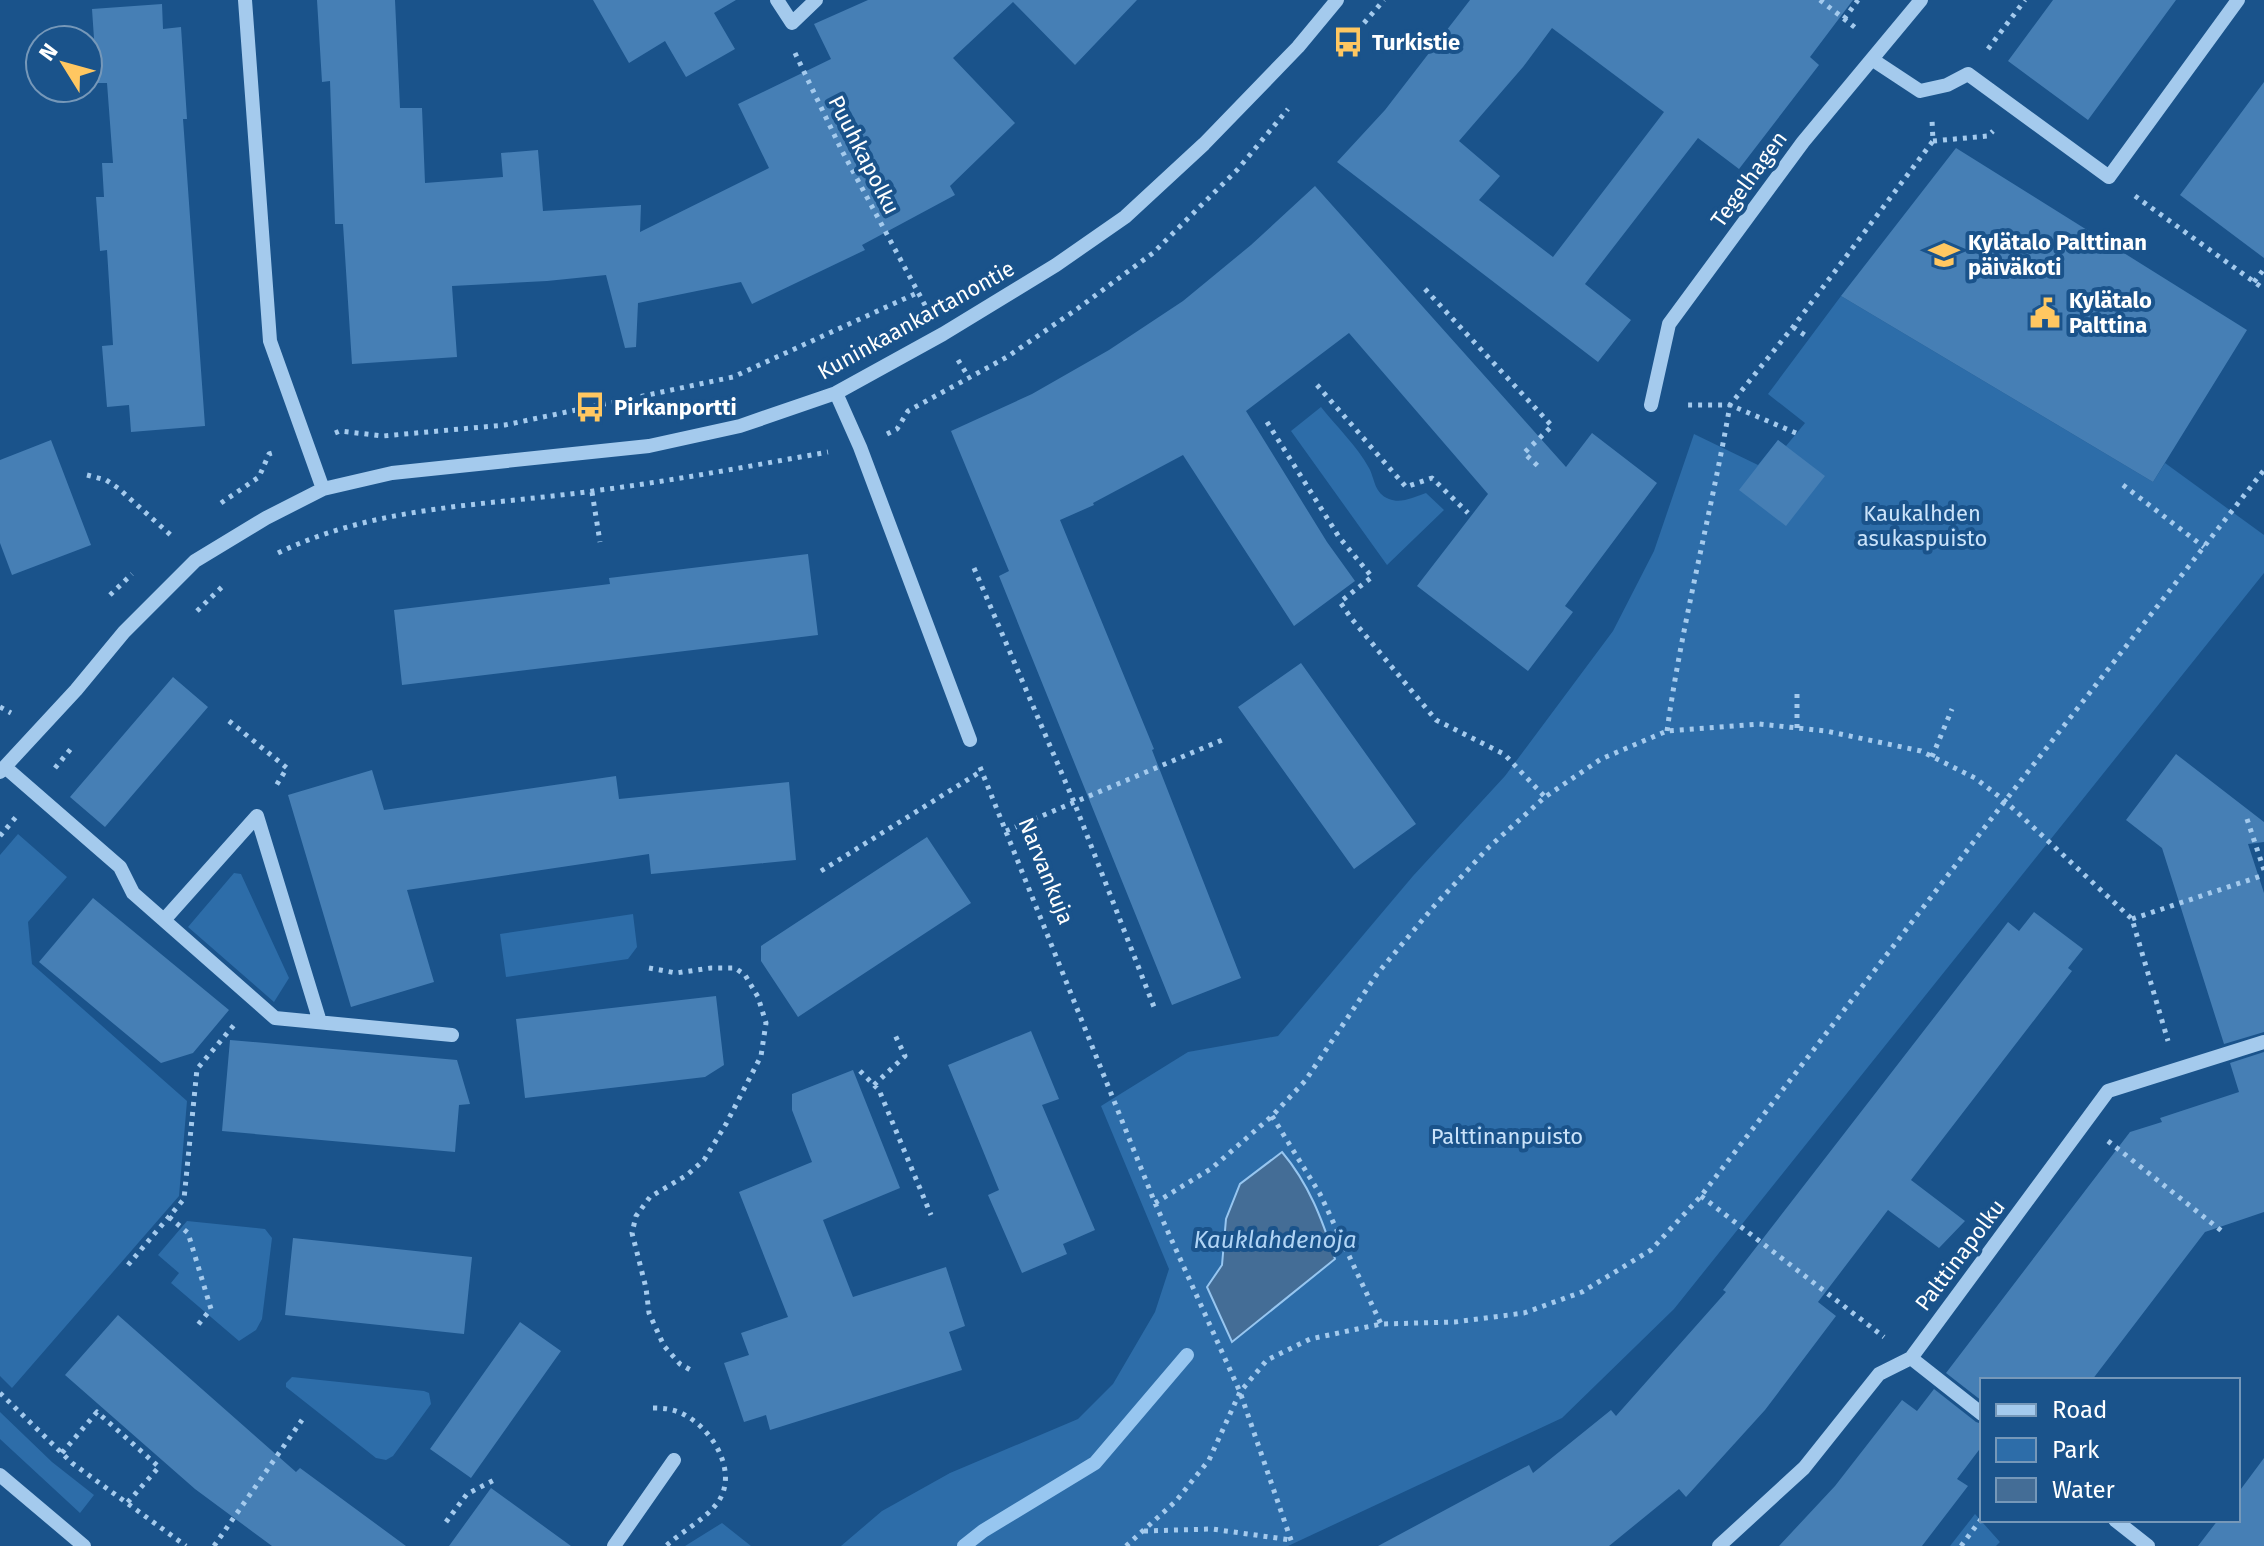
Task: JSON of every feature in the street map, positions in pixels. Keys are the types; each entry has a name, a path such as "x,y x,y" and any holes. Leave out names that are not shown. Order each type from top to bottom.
{"street":[{"path":"245,0 270,341 323,489"},
{"path":"777,0 792,23 816,0"},
{"name":"Kuninkaankartanontie","path":"3,770 124,632 195,561 266,518 323,489 392,473 649,446 740,426 836,393 943,334 1125,217 1204,144 1298,47 1337,0"},
{"name":"Tegelhagen","path":"1651,405 1669,324 1803,142 1921,0"},
{"path":"1873,60 1920,91 1947,85 1968,74 2109,177 2238,0"},
{"path":"836,393 860,447 970,740"},
{"path":"3,770 35,793 120,867 133,893 275,1018 452,1035"},
{"path":"164,920 257,816"},
{"path":"257,816 320,1022"},
{"name":"Palttinapolku","path":"1719,1546 1804,1468 1879,1374 1911,1358 2108,1091 2264,1042"},
{"path":"1911,1358 1980,1412"},
{"path":"614,1546 674,1460"},
{"path":"0,1475 84,1546"},
{"path":"2118,1522 2148,1546"}],"path":[{"path":"1820,0 1869,39"},
{"path":"1844,19 1858,0"},
{"path":"1968,74 2025,0"},
{"name":"Puuhkapolku","path":"306,444 340,431 383,436 505,425 733,377 917,293 841,149 791,45"},
{"path":"1667,731 1676,665 1717,481 1730,405 1933,141 1932,103 1947,85"},
{"path":"1933,141 1988,136 2014,109"},
{"path":"2109,177 2264,289"},
{"path":"2254,282 2264,269"},
{"path":"1425,289 1552,426 1524,453 1540,468"},
{"path":"1793,327 1809,338"},
{"path":"1317,385 1406,487 1432,478 1468,513"},
{"path":"1651,405 1730,405 1796,433"},
{"path":"1267,422 1339,537 1372,577 1340,602 1351,618 1436,720 1504,754 1545,797"},
{"path":"266,560 338,528 405,513 592,492 860,447"},
{"path":"1126,1546 1176,1501 1209,1460 1240,1392 1267,1360 1310,1339 1381,1324 1455,1322 1524,1313 1582,1292 1651,1250 1701,1196 2264,470"},
{"path":"87,475 106,480 118,488 175,539"},
{"path":"2123,485 2204,547"},
{"path":"592,492 600,542"},
{"path":"974,568 1074,802 1154,1007"},
{"path":"195,612 226,583"},
{"path":"1797,689 1797,728"},
{"path":"0,707 11,713"},
{"path":"1932,757 1952,709"},
{"path":"229,721 287,768 257,816"},
{"path":"1155,1203 1212,1168 1272,1116 1305,1081 1377,974 1489,847 1545,797 1601,759 1667,731 1759,724 1840,734 1921,751 1975,778 2005,801 2132,919 2177,1069"},
{"path":"0,836 81,736"},
{"path":"1006,831 1227,738"},
{"name":"Narvankuja","path":"970,740 1155,1203 1240,1392 1292,1543"},
{"path":"821,871 982,771"},
{"path":"2132,919 2264,873 2247,819"},
{"path":"649,968 676,973 735,968 745,975 766,1023 761,1056 704,1160 687,1175 650,1197 636,1216 632,1233 649,1313 664,1346 680,1364 694,1372"},
{"path":"874,1085 905,1056 895,1035"},
{"path":"128,1265 184,1199 197,1069 215,1048"},
{"path":"860,1071 879,1090 931,1215"},
{"path":"1272,1116 1320,1194 1381,1324"},
{"path":"2085,1124 2223,1232"},
{"path":"1701,1196 1911,1358"},
{"path":"169,1217 188,1233 211,1309 197,1326"},
{"path":"0,1393 62,1453 186,1546"},
{"path":"62,1453 97,1412 159,1467 127,1503"},
{"path":"214,1546 302,1420"},
{"path":"446,1522 467,1494 498,1478"},
{"path":"1961,1546 1980,1521"},
{"path":"1144,1531 1212,1529 1292,1543"}],"green space":[{"name":"Palttinanpuisto","path":"1841,296 2153,482 2165,463 2264,535 2264,573 1674,1309 1562,1418 1288,1546 841,1546 882,1511 950,1473 1078,1419 1113,1384 1155,1312 1169,1269 1101,1106 1188,1052 1278,1036 1413,876 1505,776 1613,631 1654,551 1694,434 1758,465 1778,440 1786,446 1805,423 1768,394"},
{"path":"1321,407 1359,452 1384,496 1398,501 1426,493 1444,510 1387,565 1291,431"},
{"path":"18,834 67,877 28,922 32,964 187,1101 179,1196 12,1388 0,1376 0,855"},
{"path":"234,873 241,874 289,978 274,1002 188,927"},
{"path":"633,914 637,947 628,959 506,977 500,934"},
{"path":"187,1221 265,1229 272,1238 262,1319 256,1330 239,1341 171,1283 179,1273 158,1255"},
{"path":"292,1377 424,1391 429,1393 431,1404 393,1456 386,1460 376,1458 286,1387"},
{"path":"0,1412 52,1462 94,1495 80,1513 0,1439"},
{"path":"1975,1514 2000,1542 1996,1546 1950,1546"},
{"path":"722,1523 751,1546 685,1546"}],"water":[{"name":"Kauklahdenoja","path":"1282,1152 1314,1202 1335,1259 1232,1342 1207,1287 1222,1265 1226,1219 1240,1184"}],"building":[{"path":"317,0 395,0 400,108 422,108 425,183 503,177 501,153 538,150 543,211 641,205 640,232 769,168 738,104 831,59 814,24 868,0 1137,0 1075,65 1013,2 953,58 1015,123 950,186 955,195 862,245 865,250 752,304 741,282 638,303 636,347 625,348 606,275 452,286 457,357 352,364 343,224 335,224 330,81 322,82"},
{"path":"593,0 736,0 714,13 735,49 686,77 665,41 629,63"},
{"path":"1470,0 1853,0 1810,57 1819,65 1739,169 1698,138 1585,284 1631,320 1598,362 1337,162 1385,110","holes":["1552,28 1664,112 1553,257 1479,200 1500,176 1459,141"]},
{"path":"2053,0 2176,0 2088,120 2008,61"},
{"path":"162,4 163,29 181,27 187,119 183,119 205,426 131,432 129,405 107,407 102,346 113,345 107,250 100,251 96,197 104,197 102,163 113,163 107,83 104,83 104,24 93,24 92,9"},
{"path":"2264,82 2264,258 2180,195"},
{"name":"Kylätalo Palttina","path":"1956,148 2247,330 2153,482 1841,296"},
{"path":"1315,186 1566,467 1592,433 1657,483 1565,606 1573,612 1528,671 1417,586 1488,494 1349,333 1246,411 1327,542 1355,581 1294,626 1183,455 1094,505 1060,520 1154,749 1241,978 1172,1005 999,576 1009,571 951,431 1032,394 1109,350 1183,301 1251,245"},
{"path":"51,440 91,545 12,575 0,543 0,460"},
{"path":"1778,440 1825,476 1786,526 1739,490"},
{"path":"808,554 818,635 402,685 394,610 610,584 609,578"},
{"path":"1301,663 1416,824 1354,869 1238,707"},
{"path":"173,677 208,707 105,827 70,797"},
{"path":"2176,754 2264,822 2264,842 2248,844 2264,893 2264,1032 2224,1044 2162,848 2126,820"},
{"path":"372,770 384,810 616,776 619,799 789,782 796,860 651,874 649,854 407,890 434,982 351,1007 288,795"},
{"path":"927,837 971,903 798,1017 761,961 761,946"},
{"path":"93,898 229,1010 193,1053 161,1063 39,962"},
{"path":"2034,912 2083,949 2068,968 2072,971 1911,1180 1965,1221 1939,1248 1888,1210 1818,1302 1836,1316 1765,1410 1686,1497 1679,1489 1609,1546 1378,1546 1529,1465 1533,1473 1611,1410 1616,1416 1726,1292 1723,1290 2008,922 2019,931"},
{"path":"716,996 724,1065 705,1077 525,1098 516,1019"},
{"path":"1031,1031 1059,1099 1042,1105 1095,1230 1063,1244 1067,1254 1022,1273 988,1195 999,1190 948,1065"},
{"path":"230,1040 457,1060 470,1104 459,1105 455,1152 222,1131"},
{"path":"2264,1052 2264,1212 2205,1232 2094,1378 1980,1378 1980,1399 1946,1373 2130,1132 2162,1122 2160,1118 2239,1092 2230,1063"},
{"path":"853,1070 900,1188 823,1220 853,1297 946,1267 965,1326 949,1332 962,1370 770,1430 766,1415 744,1422 724,1363 749,1355 741,1333 788,1317 739,1192 812,1162 792,1110 792,1094"},
{"path":"293,1238 472,1257 464,1334 285,1315"},
{"path":"118,1315 296,1472 300,1468 406,1546 272,1546 195,1489 65,1375"},
{"path":"520,1322 561,1351 471,1478 430,1449"},
{"path":"1934,1389 1980,1423 1980,1449 1957,1479 1968,1486 1922,1546 1779,1546 1835,1486 1902,1400 1917,1411"},
{"path":"2264,1458 2264,1546 2198,1546 2216,1522 2240,1522 2240,1490"},
{"path":"491,1488 571,1546 449,1546"}],"waterway":[{"name":"Kauklahdenoja","path":"964,1546 983,1531 1095,1463 1187,1355"}],"place":[{"name":"Turkistie","path":"1348,42"},
{"name":"Kylätalo Palttinan päiväkoti","path":"1944,255"},
{"name":"Kylätalo Palttina","path":"2045,313"},
{"name":"Pirkanportti","path":"590,407"}],"park label":[{"name":"Kaukalhden asukaspuisto","path":"1922,526"}]}
